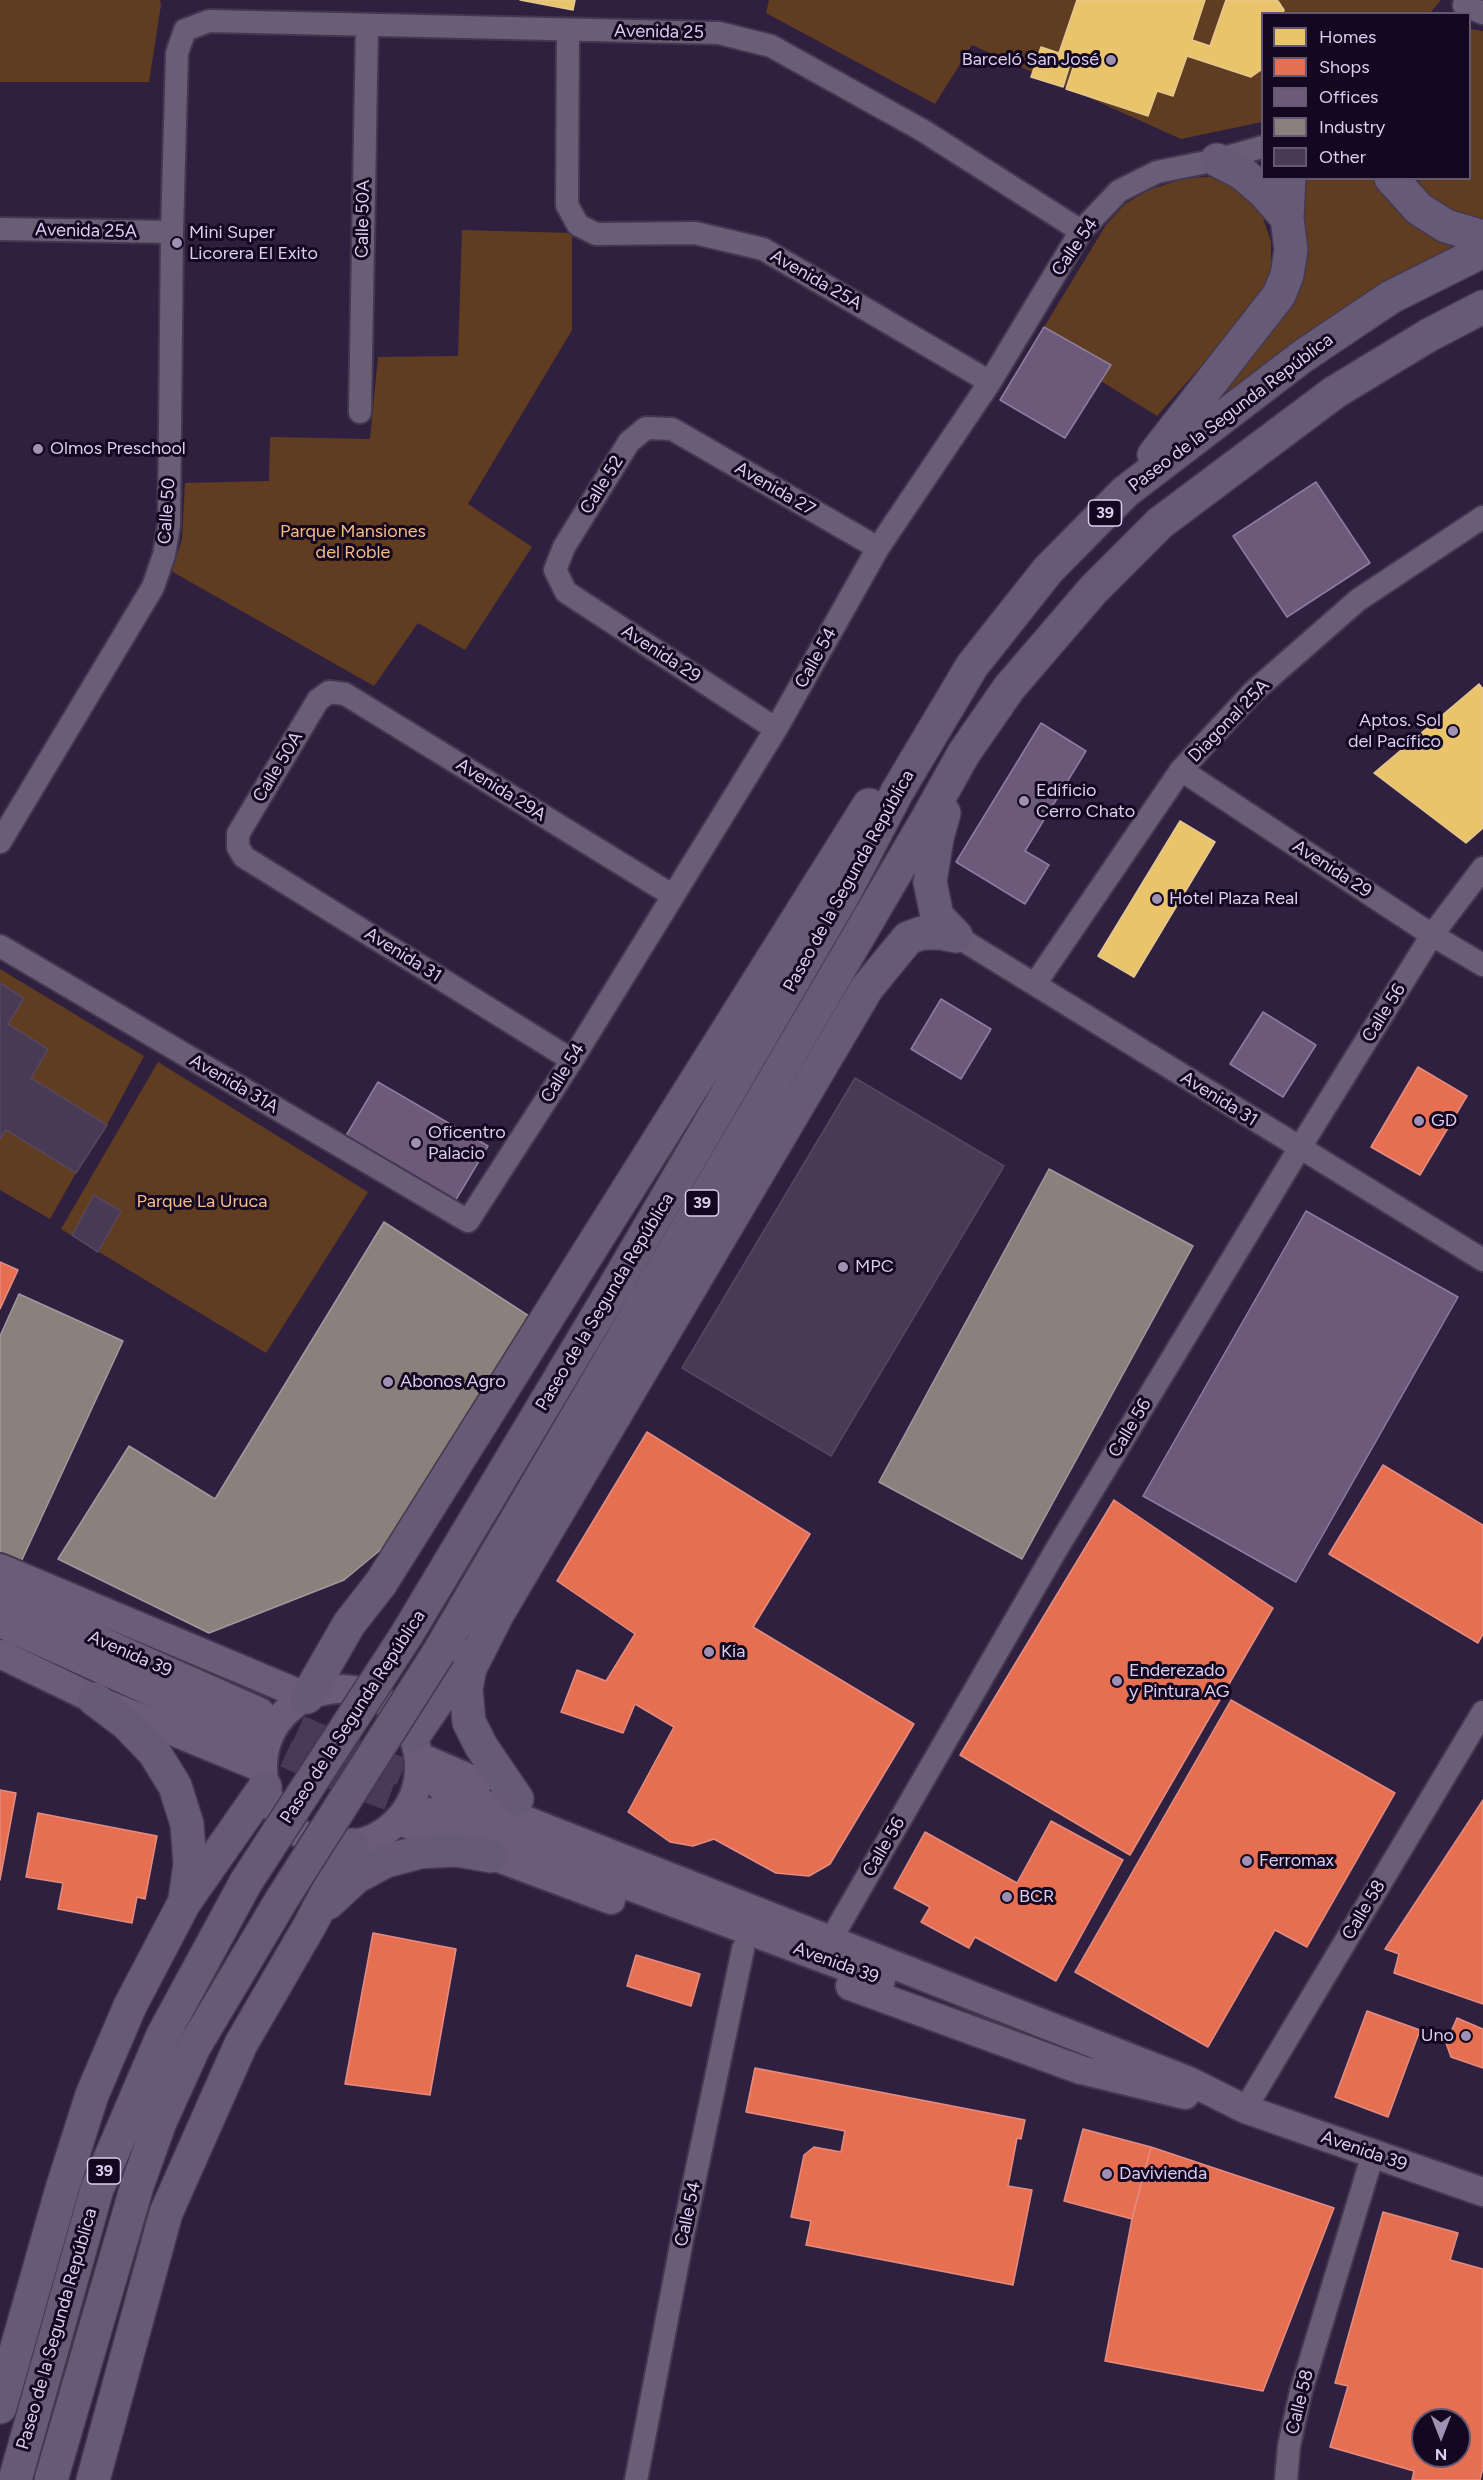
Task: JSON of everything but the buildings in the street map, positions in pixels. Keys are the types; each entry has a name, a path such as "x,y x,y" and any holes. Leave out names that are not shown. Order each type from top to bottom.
{"highway":[{"path":"1217,160 1242,173 1287,218"},
{"path":"1125,492 1279,295 1287,275 1291,250 1287,218 1289,180"},
{"path":"1395,181 1419,209 1446,226 1483,237"},
{"name":"Paseo de la Segunda República","path":"15,2480 97,2189 164,2035 246,1882 407,1634 614,1288 839,902 897,792 972,666 1048,570 1125,492 1303,356 1391,297 1483,251"},
{"name":"Paseo de la Segunda República","path":"51,2480 136,2186 160,2122 194,2047 282,1899 439,1652 964,753 1017,679 1095,589 1160,523 1335,392 1429,335 1483,307"},
{"path":"307,1697 349,1624 381,1583 877,791 972,666"},
{"path":"956,936 937,916 930,882 937,838 964,753"},
{"path":"867,988 926,821"},
{"path":"417,1746 867,988 908,938 922,933 956,936"},
{"path":"498,1613 470,1668 466,1689 470,1722 481,1746 517,1799"},
{"path":"94,1699 126,1723 154,1752 175,1786 187,1824 190,1864 184,1903"},
{"path":"0,2407 62,2189 92,2095 130,2006 184,1903 264,1777"},
{"path":"93,2480 166,2213 241,2044 310,1925 352,1845"},
{"path":"310,1925 330,1899 348,1884 386,1862 420,1852 456,1850 491,1856"}],"main road":[{"path":"0,1568 307,1697"},
{"name":"Avenida 39","path":"0,1596 254,1724 0,1623"},
{"path":"0,1654 264,1777"},
{"path":"334,1689 360,1691 385,1701 404,1720 417,1746 420,1780 412,1802 399,1821 385,1833 369,1841 352,1845 329,1845 307,1838 288,1825 274,1808 264,1777 265,1746 274,1726 289,1709 307,1697 334,1689"},
{"path":"417,1746 517,1799 838,1927 1095,2033 1194,2090"},
{"name":"Avenida 39","path":"435,1799 1194,2090 1483,2192"},
{"path":"399,1821 743,1949 1081,2070 1194,2090"}],"street":[{"name":"Avenida 25","path":"185,30 209,21 719,33 771,46 922,130 1081,231"},
{"name":"Calle 50A","path":"360,412 367,25"},
{"name":"Calle 50","path":"0,842 153,587 164,555 169,525 172,232 177,53 185,30"},
{"name":"Avenida 25A","path":"568,30 567,205 578,225 596,234 695,233 763,249 990,382"},
{"name":"Calle 54","path":"468,1221 572,1060 776,729 878,548 990,382 1081,231 1119,191 1157,172 1217,160 1261,148"},
{"name":"Avenida 25A","path":"0,229 172,232"},
{"name":"Calle 52","path":"555,570 564,547 629,442 646,428 672,429"},
{"name":"Avenida 27","path":"672,429 878,548"},
{"name":"Diagonal 25A","path":"1035,984 1181,770 1254,692 1358,600 1483,517"},
{"name":"Avenida 29","path":"555,570 566,592 776,729"},
{"name":"Calle 50A","path":"238,847 238,834 318,700 329,692"},
{"name":"Avenida 29A","path":"329,692 345,694 672,895"},
{"name":"Avenida 29","path":"1181,770 1432,935 1483,965"},
{"name":"Avenida 31","path":"238,847 243,857 572,1060"},
{"path":"1432,935 1483,868"},
{"name":"Calle 56","path":"838,1927 1056,1550 1299,1149 1432,935"},
{"name":"Avenida 31","path":"956,936 1299,1149 1483,1260"},
{"name":"Avenida 31A","path":"0,946 468,1221"},
{"name":"Calle 58","path":"1245,2109 1479,1725"},
{"name":"Calle 54","path":"636,2480 684,2230 743,1949"},
{"name":"Calle 58","path":"1286,2480 1289,2446 1301,2391 1373,2154"}],"green space":[{"path":"0,0 160,0 149,82 0,82"},
{"path":"769,0 1441,0 1431,12 1261,12 1261,122 1181,139 972,45 935,104 766,13"},
{"path":"1471,29 1483,31 1483,225 1464,224 1423,191 1418,180 1471,180"},
{"path":"1215,176 1242,187 1260,209 1271,242 1271,269 1261,298 1157,416 1101,381 1110,365 1044,327 1106,225 1125,204 1149,190 1182,179"},
{"path":"1301,180 1374,180 1388,193 1470,253 1352,309 1199,410 1246,352"},
{"name":"Parque Mansiones del Roble","path":"462,230 572,233 572,330 468,504 532,547 465,650 418,623 374,686 171,571 182,540 185,483 269,481 270,437 370,439 378,357 458,356"},
{"path":"0,969 144,1056 107,1125 31,1078 48,1049 8,1024 24,998 0,983"},
{"name":"Parque La Uruca","path":"158,1062 368,1192 266,1353 61,1229"},
{"path":"6,1130 76,1173 50,1219 0,1190 0,1139"}],"tunnel":[{"path":"260,1712 349,1751 441,1787"},
{"path":"248,1736 337,1777 430,1812"}],"place":[{"name":"Barceló San José","path":"1111,60"},
{"name":"Mini Super Licorera El Exito","path":"177,243"},
{"name":"Olmos Preschool","path":"38,449"},
{"name":"Aptos. Sol del Pacífico","path":"1453,731"},
{"name":"Edificio Cerro Chato","path":"1024,801"},
{"name":"Hotel Plaza Real","path":"1157,899"},
{"name":"GD","path":"1419,1121"},
{"name":"Oficentro Palacio","path":"416,1143"},
{"name":"MPC","path":"843,1267"},
{"name":"Abonos Agro","path":"388,1382"},
{"name":"Kia","path":"709,1652"},
{"name":"Enderezado y Pintura AG","path":"1117,1681"},
{"name":"Ferromax","path":"1247,1861"},
{"name":"BCR","path":"1007,1897"},
{"name":"Uno","path":"1466,2036"},
{"name":"Davivienda","path":"1107,2174"}]}
